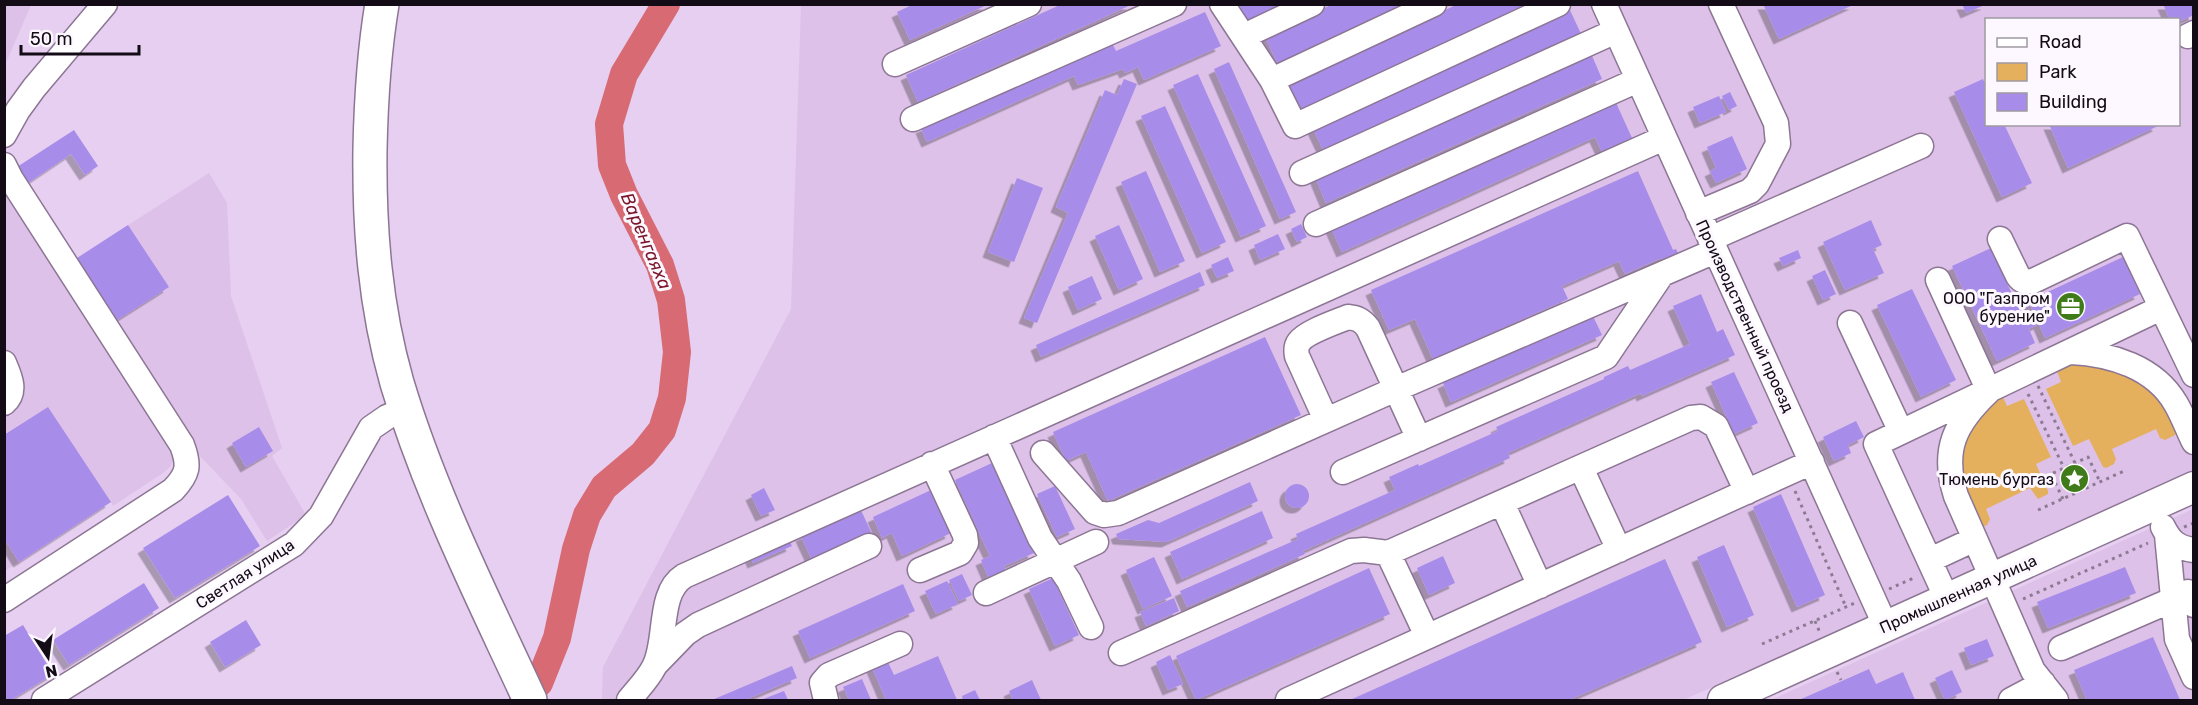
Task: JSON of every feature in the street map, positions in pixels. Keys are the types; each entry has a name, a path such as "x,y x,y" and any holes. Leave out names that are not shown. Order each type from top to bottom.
{"highway":[{"path":"382,4 373,76 370,221 382,319 406,409 437,497 530,700"}],"main road":[{"name":"Промышленная улица","path":"1723,700 2193,487"}],"street":[{"path":"4,135 28,98 105,4"},
{"path":"895,64 1029,4"},
{"path":"913,119 1174,4"},
{"path":"1222,4 1272,80 1295,126 1558,4"},
{"path":"1244,36 1312,4"},
{"path":"1272,80 1434,4"},
{"name":"Производственный проезд","path":"1604,4 1886,627"},
{"path":"1698,213 1750,191 1757,184 1778,144 1776,123 1721,4"},
{"path":"1302,173 1616,31"},
{"path":"1316,224 1638,80"},
{"path":"4,114 28,98"},
{"path":"655,665 670,592 678,581 932,464 1664,138"},
{"path":"1043,453 1095,512 1104,515 1118,513 1662,274 1713,245 1921,146"},
{"path":"4,165 182,445 187,457 187,470 181,482 172,490 4,600"},
{"path":"2000,239 2021,281 2027,282 2127,236 2193,375"},
{"path":"1343,472 1606,357 1662,274"},
{"path":"1938,280 1989,391"},
{"path":"1947,598 1876,444 2161,308"},
{"path":"1326,420 1297,356 1296,348 1300,340 1308,335 1348,317 1362,320 1368,328 1419,439"},
{"path":"1850,322 1901,432"},
{"path":"2071,352 2106,356 2143,371 2166,390 2193,439"},
{"path":"4,363 12,390 8,401 4,403"},
{"path":"1989,391 1962,420 1956,433 1950,463 1951,481 2033,671 2050,692 2011,700"},
{"name":"Светлая улица","path":"44,700 294,544 321,516 371,428 387,417 406,409"},
{"path":"1121,653 1351,551 1388,553 1691,418 1701,417 1716,426 1747,492"},
{"path":"994,437 1040,538 1069,580 1091,627"},
{"path":"1288,700 1812,462"},
{"path":"920,570 960,553 966,543 965,535 932,464"},
{"path":"1581,468 1618,550"},
{"path":"1502,503 1540,586"},
{"path":"2154,505 2182,547 2187,597 2177,639 2193,677"},
{"path":"1932,564 1975,539"},
{"path":"986,593 1096,542"},
{"path":"629,700 655,665 685,634 698,625 869,546"},
{"path":"1388,553 1427,636"},
{"path":"2061,648 2187,597"},
{"path":"826,700 822,683 830,675 900,644"}],"path":[{"path":"2026,374 2075,463"},
{"path":"2026,374 2064,468"},
{"path":"2063,499 2051,474 2064,468 2088,457 2100,482"},
{"path":"2038,510 2124,471"},
{"path":"1788,473 1846,607"},
{"path":"2005,607 2182,547 2193,523"},
{"path":"1762,644 1872,596 1932,564"}],"shaded area":[{"path":"4,5 31,5 5,65"},
{"path":"801,5 2193,5 2193,473 1973,574 1683,700 602,700 603,667 791,309"},
{"path":"209,173 227,203 231,296 282,448 272,456 306,515 267,541 241,499 196,452 74,260"},
{"path":"4,187 173,445 174,460 163,473 113,506 111,502 5,571"},
{"path":"2193,509 2193,700 1771,700"}],"green space":[{"path":"2071,361 2108,368 2143,381 2154,390 2176,431 2175,435 2165,440 2160,438 2156,429 2112,449 2116,459 2114,464 2106,468 2103,467 2089,439 2073,446 2046,389 2061,382 2057,371 2059,367"},
{"path":"1998,396 2003,397 2007,406 2024,399 2051,457 2036,464 2048,494 2038,499 2030,488 1986,509 1990,519 1987,525 1979,528 1960,494 1958,444"}],"building":[{"path":"914,4 989,4 910,40 897,12"},
{"path":"1062,4 1133,4 918,102 906,75"},
{"path":"1239,4 1292,4 1248,25"},
{"path":"1333,4 1409,4 1278,65 1265,36"},
{"path":"1458,4 1527,4 1301,110 1289,84"},
{"path":"1763,4 1855,4 1779,39"},
{"path":"1962,4 1987,4 1966,13"},
{"path":"2163,4 2194,4 2194,15 2180,21 2180,18 2169,18"},
{"path":"1569,8 1582,36 1325,154 1312,126"},
{"path":"1205,12 1221,46 1144,80 1138,67 1125,73 1123,69 1078,85 1074,76 927,142 921,128 1112,43 1116,51"},
{"path":"1590,51 1602,79 1326,203 1314,174"},
{"path":"1229,62 1296,212 1280,219 1214,69"},
{"path":"1198,74 1266,226 1241,237 1173,85"},
{"path":"1124,79 1137,84 1037,323 1024,318 1068,213 1056,207 1105,90 1117,95"},
{"path":"1983,79 1985,126 2005,126 2032,183 2002,197 1954,92"},
{"path":"1730,92 1737,106 1729,110 1722,96"},
{"path":"1613,96 1632,138 1602,152 1595,137 1342,252 1330,225"},
{"path":"1719,96 1726,112 1700,123 1693,107"},
{"path":"1165,106 1226,242 1202,253 1141,116"},
{"path":"2050,126 2158,126 2068,168"},
{"path":"74,130 98,166 85,175 71,154 28,183 17,167"},
{"path":"1732,136 1747,169 1716,183 1710,171 1716,168 1707,147"},
{"path":"1146,171 1185,261 1160,272 1121,182"},
{"path":"1638,171 1673,250 1676,249 1680,257 1664,264 1661,258 1625,274 1619,261 1562,286 1568,299 1433,359 1415,319 1389,330 1371,290"},
{"path":"1017,178 1043,188 1014,262 988,252"},
{"path":"1871,220 1882,245 1873,249 1884,273 1845,290 1823,242"},
{"path":"1301,224 1307,237 1297,242 1291,229"},
{"path":"128,225 169,287 114,322 74,260"},
{"path":"1119,225 1143,279 1119,290 1095,236"},
{"path":"1278,234 1285,249 1260,260 1254,245"},
{"name":"ООО \"Газпром бурение\"","path":"1991,248 2023,318 2034,313 2028,301 2123,257 2140,294 2045,338 2039,324 2029,329 2035,343 1997,361 1952,266"},
{"path":"1798,250 1801,258 1783,266 1779,258"},
{"path":"1228,257 1234,271 1217,278 1211,265"},
{"path":"1825,270 1836,294 1823,300 1812,276"},
{"path":"1200,272 1205,285 1041,357 1036,345"},
{"path":"1092,276 1102,299 1078,310 1068,287"},
{"name":"ООО \"Газпром бурение\"","path":"1912,289 1956,380 1921,397 1877,305"},
{"path":"1701,294 1717,332 1723,329 1735,355 1642,396 1641,393 1508,453 1510,458 1303,551 1305,554 1187,607 1180,591 1298,539 1296,534 1395,490 1389,477 1498,431 1496,427 1628,366 1630,370 1690,344 1673,306"},
{"path":"1593,316 1602,335 1451,402 1443,383"},
{"path":"1265,337 1301,415 1108,501 1086,452 1066,461 1053,432"},
{"path":"1734,372 1758,423 1734,434 1711,382"},
{"path":"48,407 111,502 19,562 4,538 4,435"},
{"path":"1856,421 1864,437 1848,445 1851,453 1834,461 1823,437"},
{"path":"259,427 273,451 246,467 232,443"},
{"path":"992,463 1034,553 1004,566 1006,571 989,579 981,560 990,556 955,480"},
{"path":"1250,482 1258,501 1167,542 1118,539 1116,534 1148,520 1159,523"},
{"path":"1297,484 1306,487 1309,496 1306,505 1297,508 1288,505 1285,496 1288,487"},
{"path":"1055,486 1075,529 1057,537 1037,494"},
{"path":"764,488 775,510 761,516 751,495"},
{"path":"931,490 951,533 902,556 892,533 882,538 873,517"},
{"path":"1781,494 1825,595 1797,607 1753,507"},
{"path":"228,495 260,546 175,598 143,548"},
{"path":"860,508 872,534 813,562 801,536"},
{"path":"1262,511 1273,538 1182,579 1170,552"},
{"path":"788,538 792,546 753,563 750,556"},
{"path":"1724,545 1754,615 1727,627 1697,557"},
{"path":"1443,556 1455,583 1429,595 1417,568"},
{"path":"1154,557 1172,596 1143,609 1126,570"},
{"path":"1665,559 1702,642 1569,700 1350,700"},
{"path":"2125,567 2136,593 2048,628 2037,602"},
{"path":"1369,568 1390,614 1196,700 1176,656"},
{"path":"962,574 972,595 959,601 949,580"},
{"path":"1053,578 1079,635 1055,646 1029,589"},
{"path":"947,581 958,604 936,614 925,591"},
{"path":"144,583 159,608 69,665 53,640"},
{"path":"903,584 915,611 810,658 798,631"},
{"path":"1174,598 1179,611 1146,626 1140,612"},
{"path":"246,620 261,645 225,667 210,642"},
{"path":"23,625 53,674 11,700 4,700 4,636"},
{"path":"2153,637 2180,700 2087,700 2074,670"},
{"path":"1987,639 1994,656 1971,665 1964,648"},
{"path":"1170,655 1183,684 1168,690 1156,662"},
{"path":"938,656 957,700 886,700 872,667 887,660 894,675"},
{"path":"792,666 797,678 745,700 712,700"},
{"path":"1869,669 1876,684 1903,672 1915,700 1799,700"},
{"path":"1952,670 1962,692 1945,700 1935,678"},
{"path":"862,679 871,700 849,700 843,687"},
{"path":"1032,680 1041,700 1013,700 1009,691"},
{"path":"975,690 980,700 963,700 962,696"},
{"path":"784,691 788,700 761,700"}],"waterway":[{"name":"Варенгаяха","path":"523,700 539,683 557,638 576,549 587,515 604,487 643,454 662,430 672,398 677,352 671,300 660,265 624,195 612,165 609,124 624,74 666,4"}],"place":[{"name":"ООО \"Газпром бурение\"","path":"2071,307"},
{"name":"Тюмень бургаз","path":"2075,479"}]}
